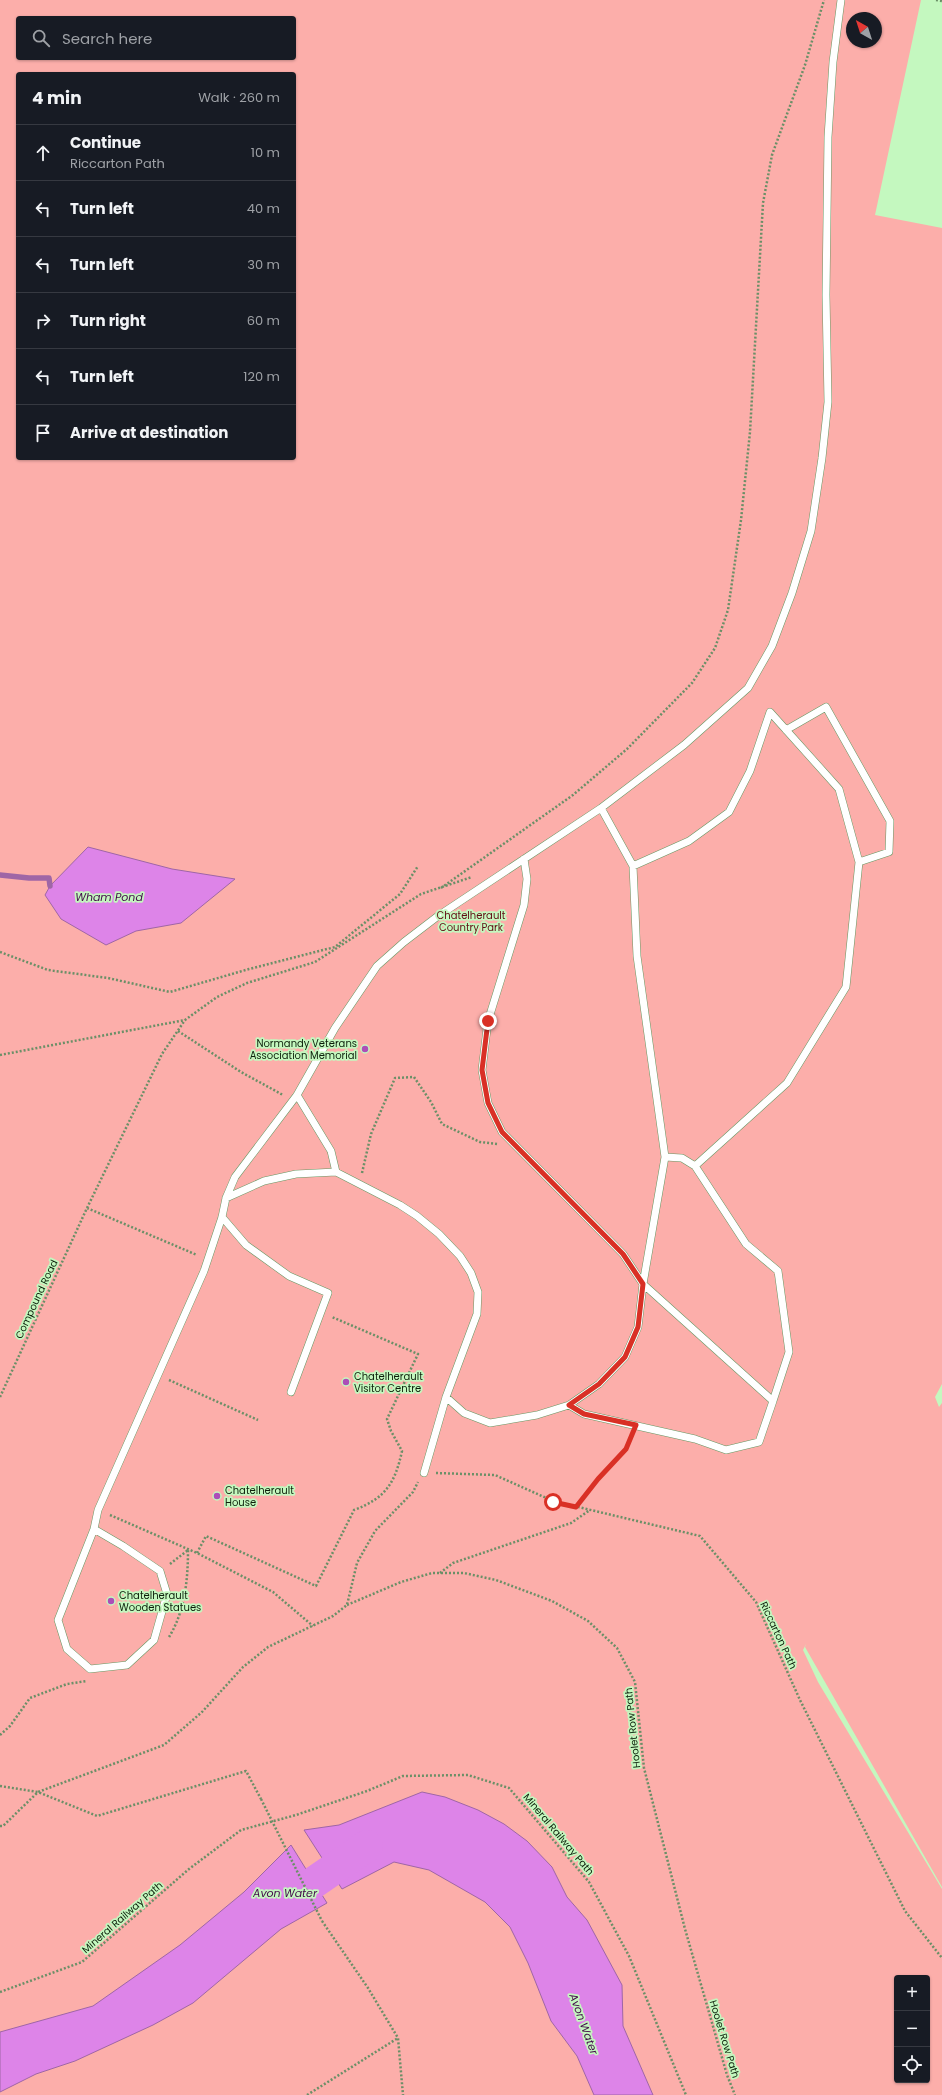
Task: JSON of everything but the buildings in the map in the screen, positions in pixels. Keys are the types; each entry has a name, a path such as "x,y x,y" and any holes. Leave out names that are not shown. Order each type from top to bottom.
{"lane":[{"path":"94,1529 123,1546 160,1571 167,1594 154,1640 127,1665 90,1669 66,1649 58,1620 94,1529 98,1510 204,1271 222,1217 226,1198 235,1177 297,1095 336,1028 377,966 404,942 438,916 601,808 684,746 748,688 772,646 792,593 811,531 822,458 828,402 826,294 828,137 833,62 841,0"},
{"path":"786,730 826,707 890,821 889,852 859,862"},
{"path":"633,866 689,841 729,812 750,771 770,712 839,789 859,862 846,987 787,1083 695,1166"},
{"path":"446,1397 464,1413 490,1423 537,1415 569,1405 599,1384 625,1357 638,1327 643,1284 665,1157 637,956 633,866 601,808"},
{"path":"524,859 527,879 524,905 488,1021 482,1070 488,1103 502,1132 623,1254 643,1284 773,1401"},
{"path":"297,1095 330,1152 336,1172"},
{"path":"569,1405 584,1414 695,1438 726,1450 759,1442 789,1352 778,1271 746,1244 695,1166 682,1158 665,1157"},
{"path":"226,1198 264,1181 296,1174 336,1172 400,1205 417,1216 439,1234 460,1256 471,1273 478,1292 477,1314 446,1397 424,1473"},
{"path":"222,1217 246,1245 283,1272 328,1293 291,1392"}],"path":[{"path":"0,1055 185,1020 217,997 247,983 315,962 422,894 441,888 573,795 627,749 692,683 714,648 728,610 741,520 750,432 764,202 772,155 805,65 824,0"},
{"path":"936,0 942,1"},
{"path":"0,952 48,970 108,978 170,992 249,968 335,947 400,894 418,866"},
{"name":"Compound Road","path":"0,1397 87,1208 162,1054 185,1020"},
{"path":"178,1031 241,1072 287,1098"},
{"path":"359,1184 371,1134 396,1078 414,1077 431,1102 442,1124 480,1142 515,1146"},
{"path":"87,1208 187,1252"},
{"path":"197,1553 206,1536 316,1586 354,1510 366,1506 385,1492 397,1473 402,1451 391,1431 387,1419 418,1354 321,1312"},
{"path":"157,1375 258,1420"},
{"path":"576,1507 598,1479 626,1449 636,1425"},
{"path":"347,1605 357,1563 375,1531 413,1492 424,1473"},
{"name":"Riccarton Path","path":"424,1473 495,1475 553,1502 700,1536 756,1602 800,1700 905,1911 942,1958"},
{"path":"98,1510 197,1553 273,1592 313,1626"},
{"path":"440,1573 453,1563 571,1523 590,1510"},
{"path":"160,1571 188,1549"},
{"name":"Hoolet Row Path","path":"38,1792 164,1745 202,1712 243,1667 268,1647 333,1616 347,1605 401,1582 432,1573 464,1572 496,1580 552,1601 588,1621 617,1648 635,1682 644,1768 685,1928 727,2075 735,2095"},
{"path":"0,1786 38,1792 97,1816 246,1771 322,1921 368,1988 398,2038 403,2095"},
{"name":"Mineral Railway Path","path":"0,1992 82,1962 189,1870 241,1830 296,1815 367,1791 403,1776 468,1775 509,1788 589,1882 629,1956 686,2095"},
{"path":"0,1826 3,1826 38,1792"},
{"path":"307,2095 398,2038"}],"green space":[{"name":"Chatelherault Country Park","path":"0,0 921,0 875,215 942,228 942,1384 935,1397 939,1407 942,1403 942,1887 805,1647 806,1644 803,1650 818,1682 942,1889 942,2095 0,2095"}],"water":[{"name":"Wham Pond","path":"88,847 172,869 235,879 181,923 136,931 106,945 61,919 45,895 50,886"},
{"path":"422,1792 445,1797 478,1810 504,1824 527,1841 552,1867 567,1897 587,1920 622,1985 623,2026 653,2095 594,2095 577,2056 551,2021 528,1963 510,1927 485,1902 429,1870 394,1862 342,1889 304,1830 339,1825"},
{"name":"Avon Water","path":"291,1845 327,1903 281,1929 193,2003 153,2025 75,2061 36,2074 0,2092 0,2032 93,2006 180,1945 244,1892"}],"waterway":[{"path":"0,875 29,878 49,878 50,886"},
{"name":"Avon Water","path":"278,1907 367,1846"}],"place":[{"name":"Normandy Veterans Association Memorial","path":"365,1049"},
{"name":"Chatelherault Visitor Centre","path":"346,1382"},
{"name":"Chatelherault House","path":"217,1496"},
{"name":"Chatelherault Wooden Statues","path":"111,1601"}],"route":[{"path":"488,1021 482,1070 488,1103 502,1132 623,1254 643,1284 638,1327 625,1357 599,1384 569,1405 584,1414 636,1425 626,1449 598,1479 576,1507 553,1502"}]}
